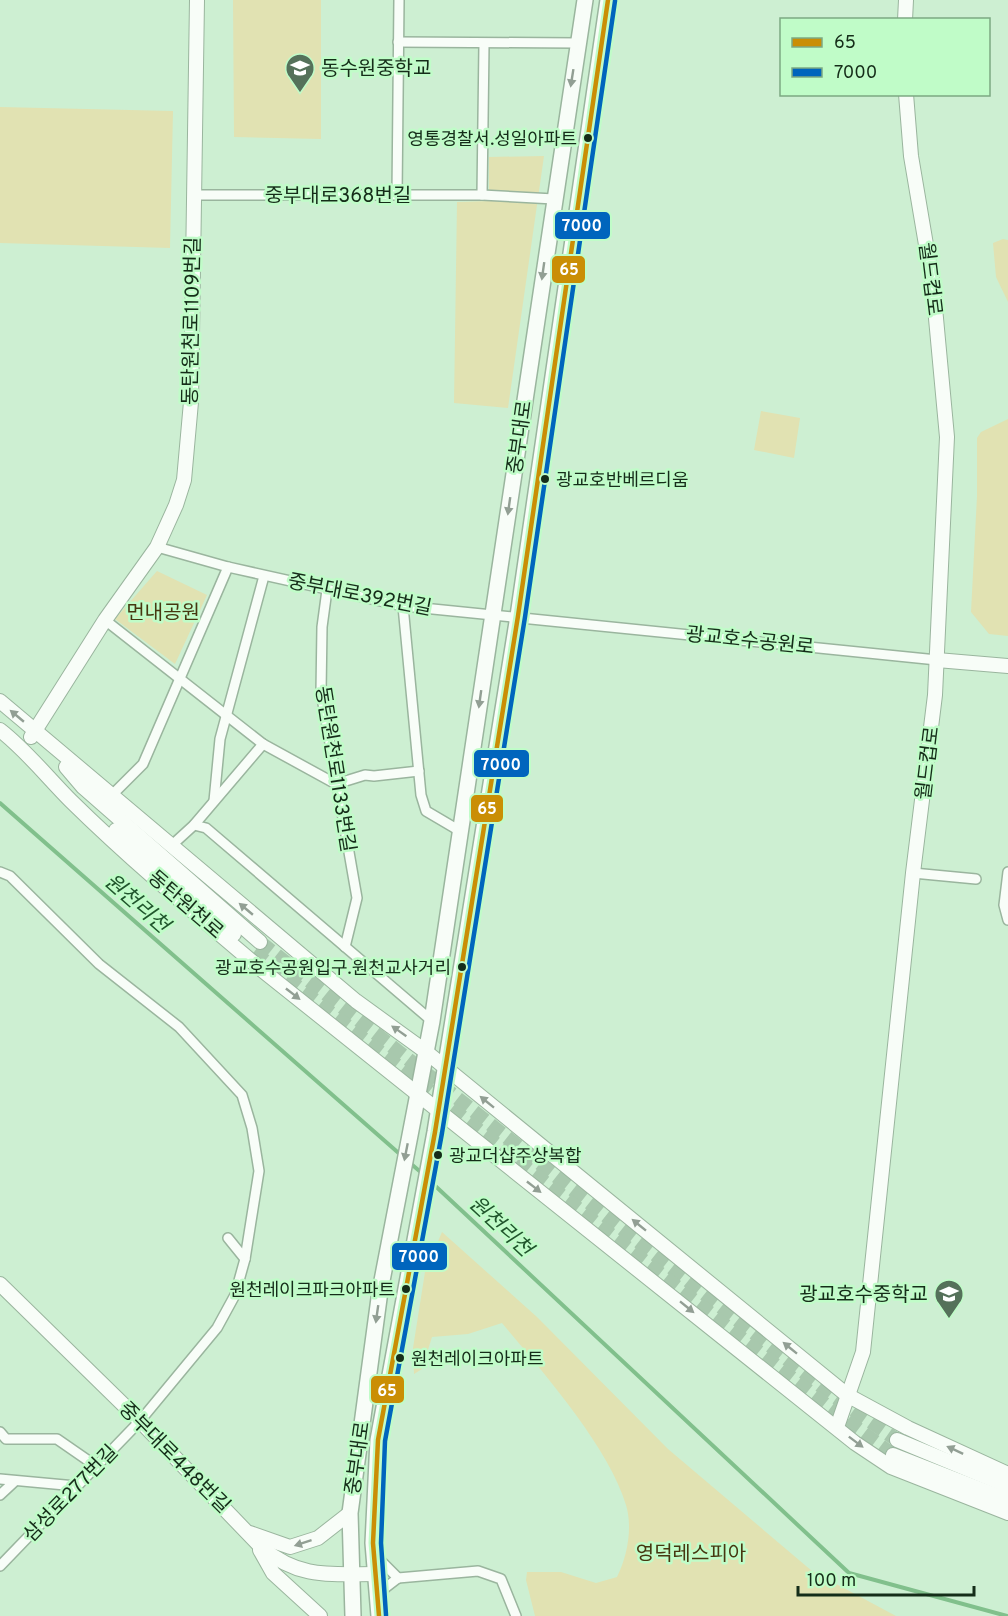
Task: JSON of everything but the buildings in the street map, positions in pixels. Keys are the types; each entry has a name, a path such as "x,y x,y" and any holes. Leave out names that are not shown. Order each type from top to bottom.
{"main road":[{"name":"동탄원천로1109번길","path":"22,747 36,731 105,620 157,548 184,480 190,402 197,0"},
{"name":"중부대로","path":"353,1616 350,1513 380,1292 432,1021 585,0"},
{"name":"중부대로","path":"379,1616 374,1553 378,1440 435,1132 518,616 608,0"},
{"path":"905,18 906,0"},
{"name":"월드컵로","path":"837,1427 863,1352 937,660 947,437 933,286 911,156 906,96"},
{"name":"광교호수공원로","path":"937,660 1008,666"},
{"name":"동탄원천로","path":"0,701 356,1001 445,1067 847,1395 908,1428 1008,1474"},
{"name":"동탄원천로","path":"0,730 22,747 71,800 170,892 418,1093 438,1112 837,1427 891,1467 1008,1513"},
{"path":"22,747 257,947 83,787 36,731"},
{"name":"중부대로448번길","path":"0,1284 140,1421 262,1548 281,1563 312,1574 376,1574"},
{"path":"897,1440 1008,1486"},
{"path":"893,1455 1008,1500"},
{"path":"250,1533 290,1547 318,1538 350,1513"},
{"path":"250,1533 273,1573 320,1616"}],"street":[{"path":"397,195 399,0"},
{"path":"398,42 577,43"},
{"path":"482,195 484,44"},
{"name":"중부대로368번길","path":"194,195 482,195 554,199"},
{"name":"중부대로392번길","path":"157,548 264,576 403,606 493,614"},
{"path":"111,796 143,764 228,567"},
{"name":"중부대로392번길","path":"214,801 220,739 264,576"},
{"name":"동탄원천로1133번길","path":"327,590 322,627 321,692 357,898 345,947"},
{"path":"403,606 419,771 426,811 460,831"},
{"name":"광교호수공원로","path":"493,614 937,660"},
{"path":"105,620 263,744 336,784 365,775 419,771"},
{"path":"171,846 194,825 263,744"},
{"path":"194,825 206,828 432,1021"},
{"name":"삼성로277번길","path":"0,872 10,876 99,964 179,1028 242,1095 259,1171 245,1259 235,1295 217,1328 140,1421 2,1561"},
{"path":"1008,872 1004,905 1008,921"},
{"path":"913,873 976,879"},
{"path":"228,1238 245,1259"},
{"path":"0,1432 6,1438 57,1439 96,1466"},
{"path":"0,1479 76,1486"},
{"path":"0,1495 14,1482"},
{"path":"374,1553 398,1578"},
{"path":"378,1600 385,1588 398,1578 478,1571 501,1579 516,1616"}],"green space":[{"path":"233,0 321,0 321,139 234,137"},
{"path":"0,107 173,111 170,248 0,243"},
{"path":"544,156 508,408 454,403 457,202 489,201 489,157"},
{"path":"1003,239 1008,240 1008,302 996,277 993,243"},
{"path":"761,411 800,418 794,458 754,450"},
{"path":"1008,419 1008,636 989,634 971,612 977,496 977,438 981,432"},
{"name":"먼내공원","path":"157,571 207,595 175,664 115,619"},
{"name":"영덕레스피아","path":"442,1232 537,1317 668,1449 812,1571 896,1616 535,1616 526,1580 527,1572 561,1572 596,1583 617,1577 624,1561 628,1542 629,1523 626,1505 605,1459 573,1410 502,1323 468,1334 432,1337 422,1369 414,1374 413,1348 425,1272"}],"waterway":[{"name":"원천리천","path":"0,803 402,1156"},
{"name":"원천리천","path":"410,1163 423,1174"},
{"name":"원천리천","path":"430,1181 849,1573 1007,1616"}],"tunnel":[{"path":"260,942 831,1394 897,1440"},
{"path":"254,952 825,1404 893,1455"}],"transit line":[{"name":"65","path":"379,1616 373,1543 378,1440 435,1132 518,616 608,0"},
{"name":"7000","path":"386,1615 381,1543 385,1441 442,1133 525,617 615,1"}],"place":[{"name":"동수원중학교","path":"300,94"},
{"name":"영통경찰서.성일아파트","path":"588,138"},
{"name":"광교호반베르디움","path":"545,479"},
{"name":"광교호수공원입구.원천교사거리","path":"462,967"},
{"name":"광교더샵주상복합","path":"438,1155"},
{"name":"원천레이크파크아파트","path":"406,1289"},
{"name":"광교호수중학교","path":"949,1320"},
{"name":"원천레이크아파트","path":"400,1358"}]}
